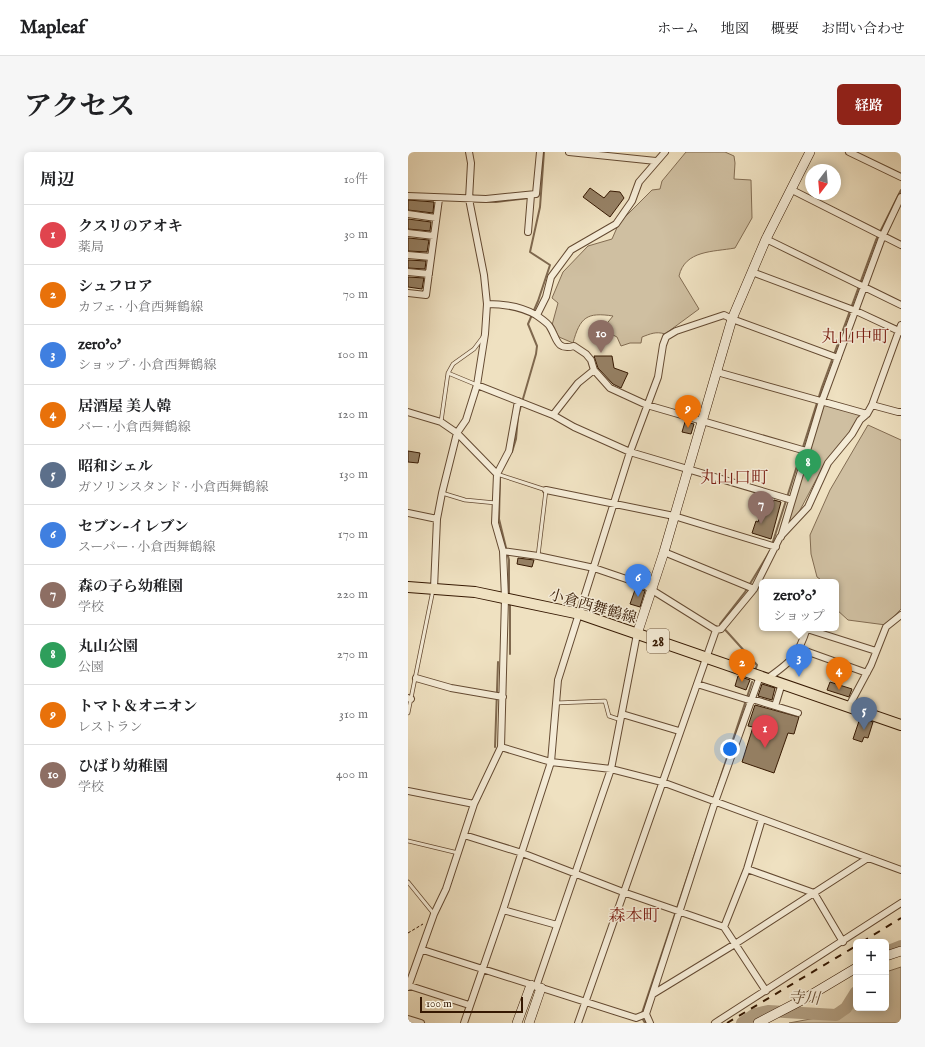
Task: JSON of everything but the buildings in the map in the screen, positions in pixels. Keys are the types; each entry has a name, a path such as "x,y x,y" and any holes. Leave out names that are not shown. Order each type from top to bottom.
{"main road":[{"name":"小倉西舞鶴線","path":"408,587 474,592 580,614 901,724"}],"street":[{"path":"434,588 437,519 442,493 457,433 466,420 477,385 485,334 487,304 484,275 469,199 471,163 469,152"},
{"path":"408,196 439,199 469,199 536,194 540,152"},
{"path":"570,152 656,161"},
{"path":"537,315 546,297 551,278 571,250 616,224 632,201 639,182 665,152"},
{"path":"849,152 901,177"},
{"path":"528,1023 536,987 610,769 637,634 653,589 732,319 766,239 792,190 807,153"},
{"path":"792,190 880,233 901,245"},
{"path":"528,232 531,195"},
{"path":"780,537 788,499 806,451 822,401 834,356 880,233 901,197"},
{"path":"408,293 426,295 439,199"},
{"path":"408,214 436,218"},
{"path":"408,233 434,236"},
{"path":"766,239 901,305"},
{"path":"408,255 431,257"},
{"path":"408,272 429,274"},
{"path":"752,272 852,309 900,332"},
{"path":"487,304 521,309 537,315 550,327 554,339 561,346 568,348 574,346 586,354 591,360 594,370 610,388 647,405 806,451"},
{"path":"464,1023 522,853 551,762 558,680 630,452 658,377 663,345 666,337 676,331 724,315 834,356"},
{"path":"578,1023 679,731 719,629 726,623 750,587 780,537 808,507 828,463 852,434 860,420 867,414 872,405 900,332 901,325"},
{"path":"553,415 578,383 594,370"},
{"path":"717,372 867,414"},
{"path":"477,385 553,415 574,427 630,452 788,499"},
{"path":"469,1005 409,987 423,950 433,916 446,889 474,804 501,747 505,598 504,551 495,523 496,503 499,476 510,451 521,402"},
{"path":"872,405 901,412"},
{"path":"408,412 441,422 457,433 499,476"},
{"path":"546,490 674,516 765,542 774,546"},
{"path":"408,513 437,519"},
{"path":"504,551 538,556 594,568 653,589 719,629"},
{"path":"664,552 750,587"},
{"path":"849,706 867,673 886,627 901,615"},
{"path":"423,950 636,1018 645,1014 653,994 677,910 749,700 764,677 789,663 800,649 806,631"},
{"path":"816,631 876,651"},
{"path":"800,649 867,673"},
{"path":"416,678 452,688 503,697"},
{"path":"775,706 782,683"},
{"path":"697,684 798,713"},
{"path":"621,717 679,731"},
{"path":"501,747 551,762 610,769 662,782 901,870"},
{"path":"408,791 474,804"},
{"path":"724,927 747,869 762,819"},
{"path":"464,835 522,853 623,892 724,927 766,991"},
{"path":"653,994 735,944 868,858"},
{"path":"747,869 814,893 843,942"},
{"path":"715,1023 901,904"},
{"path":"503,910 557,925"},
{"path":"889,955 901,951"},
{"path":"758,1023 804,999 853,970"},
{"path":"517,1023 536,987"},
{"path":"645,1014 650,1023"},
{"path":"408,1018 421,1023"}],"lane":[{"path":"441,422 448,374 454,364 474,350 485,334"},
{"path":"448,374 477,385"},
{"path":"499,476 546,490 538,556"},
{"path":"442,493 465,500 496,503"},
{"path":"408,713 409,699 416,678 434,588"},
{"path":"556,704 605,702 609,716 621,717"},
{"path":"408,841 458,853"},
{"path":"408,882 433,916"}],"path":[{"path":"408,933 433,916"}],"shaded area":[{"path":"686,152 725,152 734,156 734,179 751,180 752,218 735,248 701,254 687,261 682,267 679,276 699,309 665,334 656,333 642,337 641,343 630,343 621,346 617,337 609,333 604,327 613,316 604,315 586,318 579,327 573,343 559,337 552,325 558,303 552,298 563,272 588,246 612,239 619,223 652,190 660,189 662,181"},
{"path":"823,403 861,415 849,434 826,461 799,512 787,525"},
{"path":"868,425 901,440 901,609 886,625 848,620 839,612 839,579 820,579 817,577 811,554 810,535 830,490"},
{"path":"901,967 901,1023 789,1023 848,1012 853,1006 853,1011 889,1011 889,971"}],"waterway":[{"path":"512,452 516,439 518,416 536,354 537,346 528,324 538,301 550,265 530,252 540,207 544,152"},
{"path":"755,671 757,665 720,624 745,592 770,551 822,387 876,240 901,190"},
{"path":"473,201 496,202 529,198"},
{"path":"500,479 499,519 509,560 509,595"},
{"path":"510,602 510,654"},
{"path":"495,747 498,662"},
{"path":"713,800 752,682"},
{"path":"645,1023 641,1016 707,818"},
{"name":"寺川","path":"889,951 901,946"},
{"name":"寺川","path":"742,1023 755,1014 768,1011 836,1015 846,1008 853,997"}],"railway":[{"path":"867,939 901,918"},
{"path":"727,1023 853,948"}],"place":[{"name":"ひばり幼稚園","path":"601,353"},
{"name":"トマト＆オニオン","path":"688,428"},
{"name":"丸山公園","path":"808,482"},
{"name":"森の子ら幼稚園","path":"761,524"},
{"name":"セブン-イレブン","path":"638,597"},
{"name":"zero'0'","path":"799,677"},
{"name":"シュフロア","path":"742,682"},
{"name":"居酒屋 美人韓","path":"839,690"},
{"name":"昭和シェル","path":"864,730"},
{"name":"クスリのアオキ","path":"765,748"}],"district":[{"name":"丸山中町","path":"855,336"},
{"name":"丸山口町","path":"734,477"},
{"name":"森本町","path":"634,915"}]}
